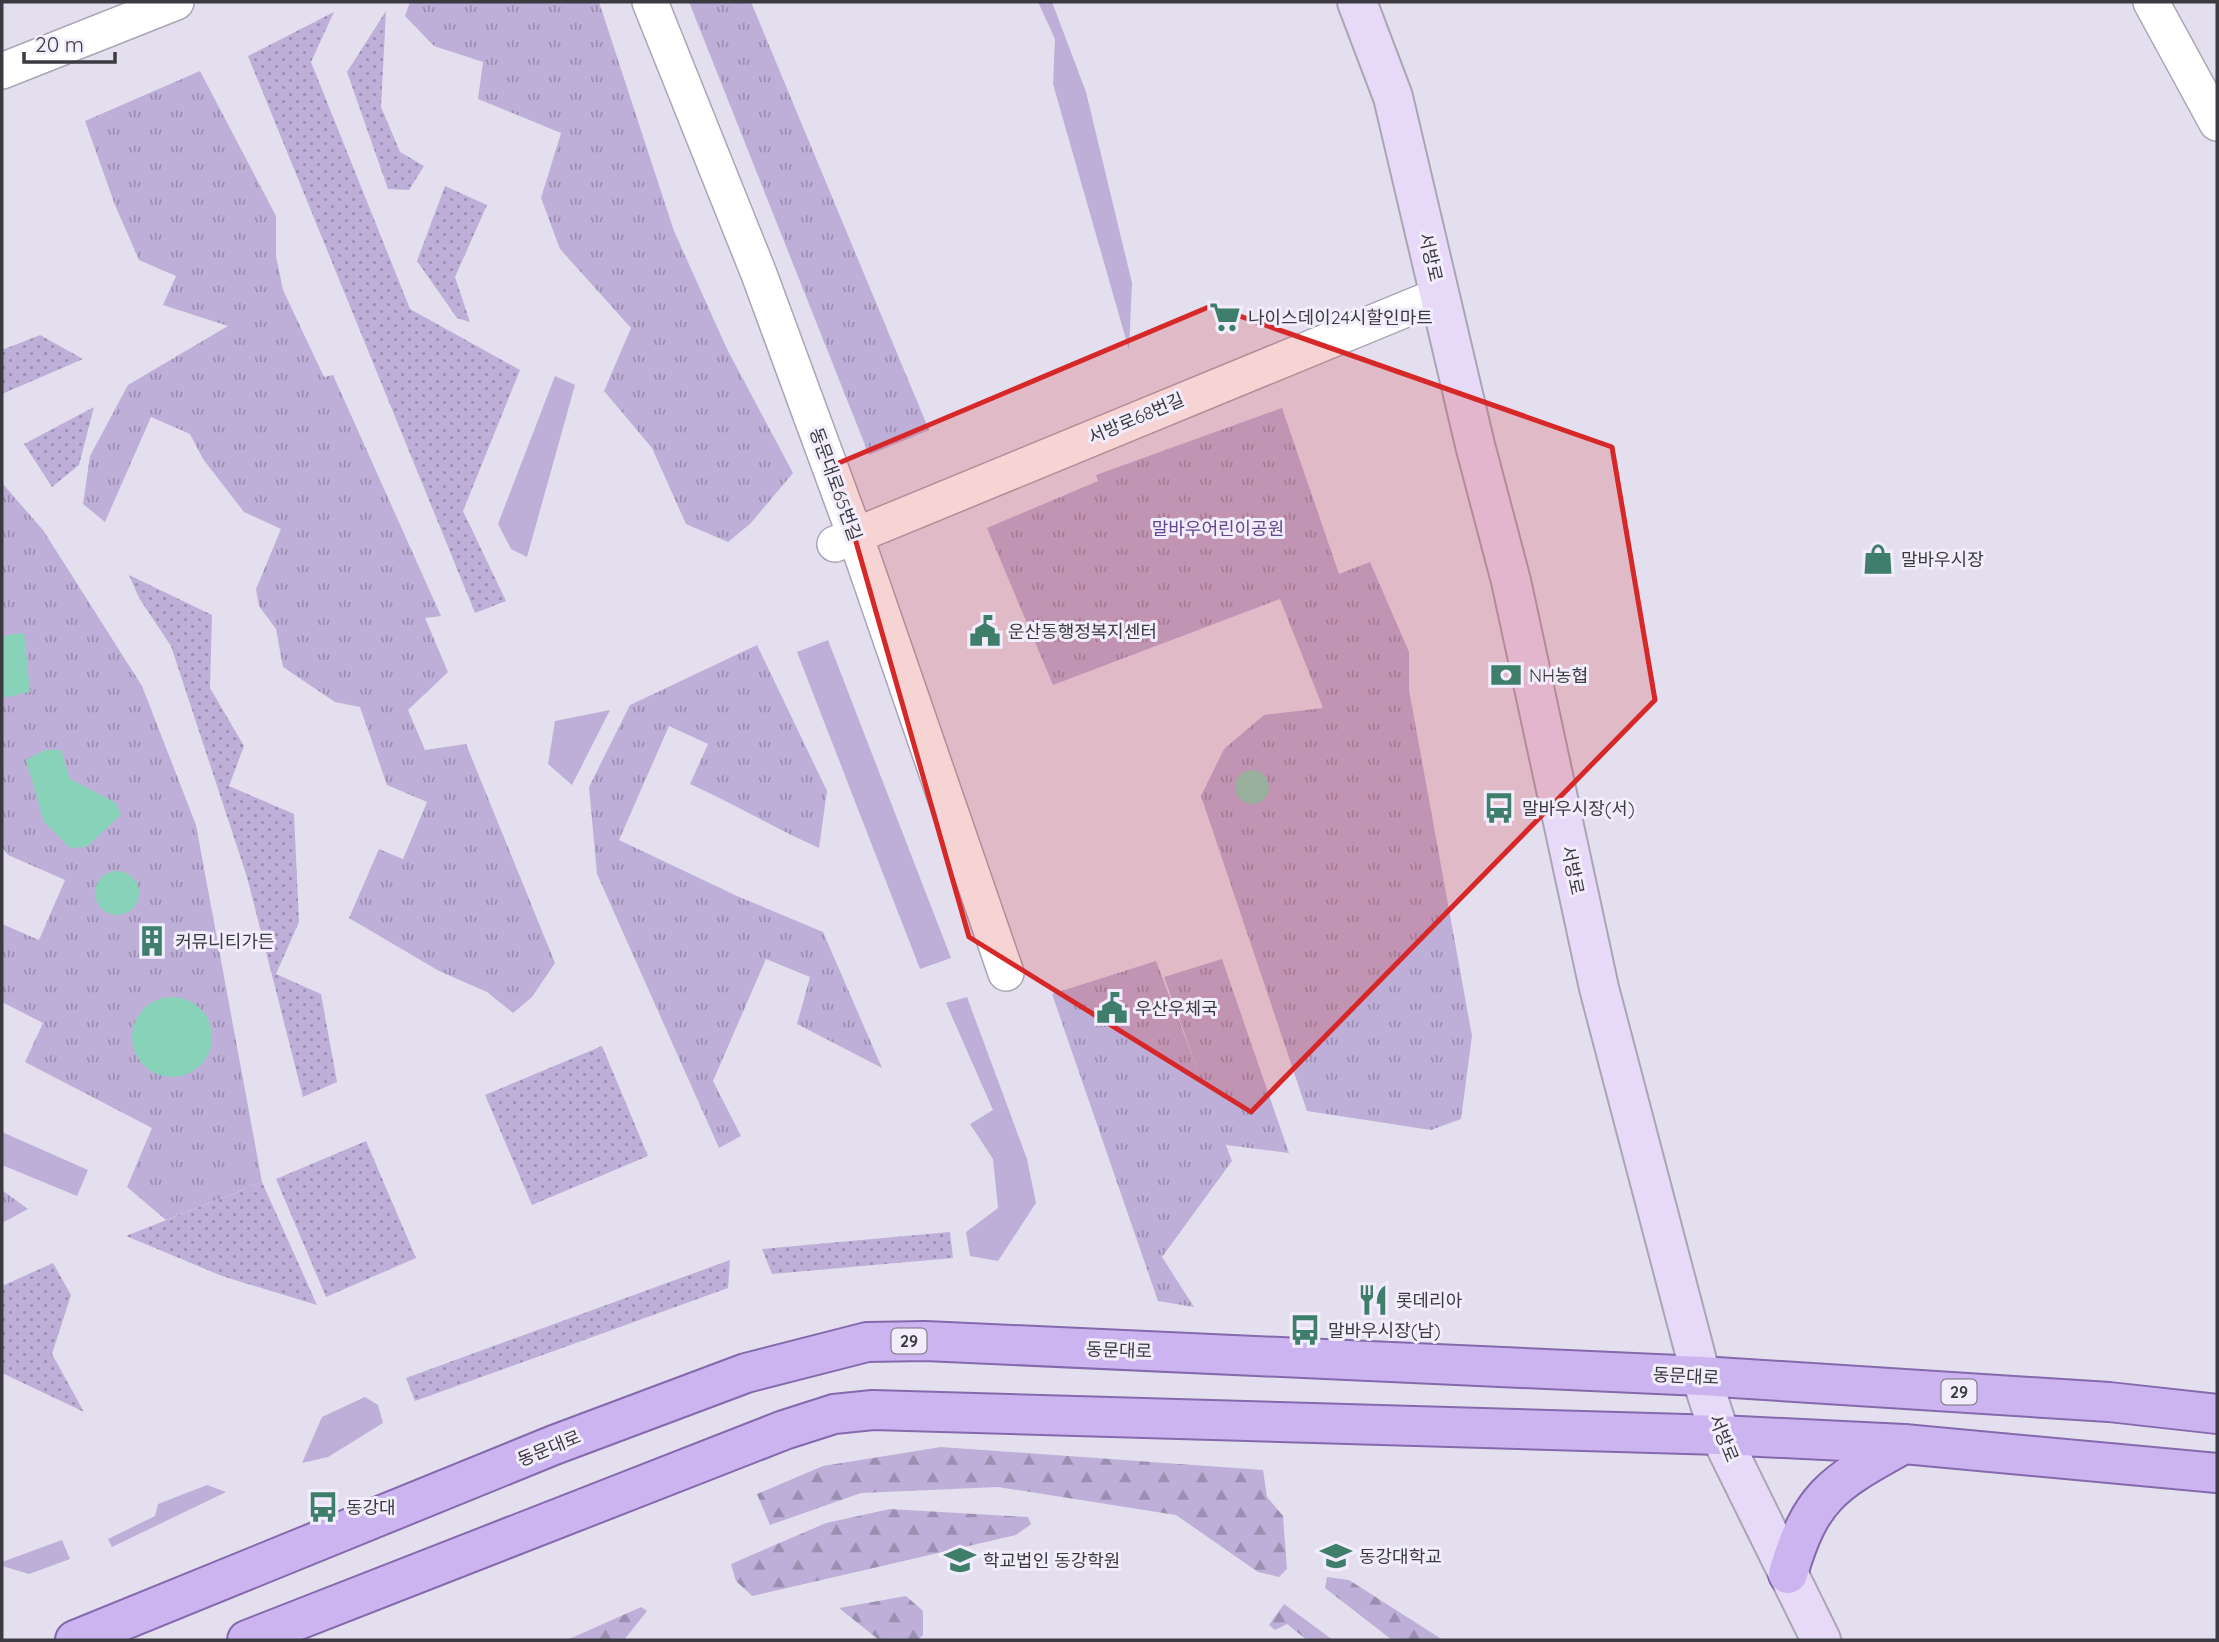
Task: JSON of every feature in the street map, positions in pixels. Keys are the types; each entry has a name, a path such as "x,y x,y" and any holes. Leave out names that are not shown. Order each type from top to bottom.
{"main road":[{"name":"서방로","path":"1357,2 1393,97 1520,619 1599,988 1701,1376 1720,1435 1821,1640"},
{"name":"동문대로","path":"75,1640 631,1416 746,1373 867,1342 925,1341 1701,1376 2109,1402 2217,1414"},
{"path":"247,1640 784,1430 834,1415 925,1409 1720,1435 1904,1444 2217,1473"},
{"path":"1788,1574 1809,1516 1826,1494 1853,1472 1904,1444"}],"street":[{"path":"2,71 176,2"},
{"name":"동문대로65번길","path":"650,2 759,274 844,540 1006,973"},
{"path":"2151,2 2217,123"},
{"name":"서방로68번길","path":"844,540 1440,295"}],"highlighted area":[{"path":"1211,306 1612,447 1655,700 1251,1112 969,937 834,465"}],"green space":[{"path":"410,2 599,2 674,231 727,349 793,473 750,524 728,542 686,524 652,448 604,391 631,328 560,249 541,198 561,133 478,99 483,62 434,46 405,16"},
{"path":"689,2 751,2 929,430 869,455"},
{"path":"1038,2 1052,2 1086,92 1132,283 1129,350 1053,84 1055,39"},
{"path":"386,11 381,107 400,152 424,166 409,190 388,189 347,72"},
{"path":"334,12 311,62 410,309 520,370 463,511 506,601 475,613 248,56"},
{"path":"200,71 276,216 276,256 283,290 324,377 333,375 441,616 425,618 448,672 408,710 425,750 466,744 555,963 532,997 513,1013 487,992 439,971 349,918 379,849 403,859 427,802 387,785 360,707 335,702 283,667 276,629 259,606 256,589 281,529 244,512 203,459 190,434 151,417 105,522 83,504 90,456 128,385 228,326 163,305 176,276 139,260 115,205 85,121"},
{"path":"445,186 487,205 455,277 470,322 457,318 417,261"},
{"path":"40,335 83,359 2,394 2,350"},
{"path":"555,376 575,385 527,557 511,549 498,524"},
{"path":"94,407 79,465 52,487 24,444"},
{"name":"말바우어린이공원","path":"1282,408 1339,574 1370,562 1409,652 1409,690 1472,1036 1461,1119 1431,1130 1307,1111 1201,796 1224,749 1264,715 1323,708 1280,599 1053,685 987,528 1098,481 1096,475"},
{"path":"2,483 43,530 142,686 196,825 262,1182 166,1220 127,1187 152,1128 25,1062 43,1023 2,1002 2,924 39,940 65,880 8,855 2,847"},
{"path":"129,575 212,615 210,688 244,746 229,786 294,814 299,922 276,974 321,994 337,1082 303,1097 247,877 171,646 139,598"},
{"path":"828,640 951,958 920,969 797,652"},
{"path":"757,645 827,791 819,848 690,784 708,744 669,726 619,840 737,896 823,932 882,1068 797,1024 810,977 766,959 713,1081 741,1136 719,1148 597,874 589,787 630,705"},
{"path":"610,710 572,785 548,764 555,721"},
{"path":"1222,959 1289,1153 1226,1145 1232,1161 1162,1257 1194,1307 1158,1301 1052,994 1156,961 1200,1076 1164,977"},
{"path":"967,997 1027,1159 1036,1203 998,1261 970,1256 966,1232 998,1208 993,1159 970,1124 993,1110 946,1003"},
{"path":"602,1046 648,1156 532,1205 485,1095"},
{"path":"2,1132 88,1170 77,1196 2,1165"},
{"path":"366,1141 416,1258 326,1297 276,1179"},
{"path":"262,1182 317,1305 222,1276 126,1236"},
{"path":"2,1190 28,1209 2,1223"},
{"path":"950,1232 953,1258 772,1274 762,1249"},
{"path":"730,1260 728,1288 415,1401 406,1378"},
{"path":"53,1263 71,1295 52,1354 84,1412 2,1373 2,1286"},
{"path":"365,1397 378,1405 383,1423 328,1457 302,1463 322,1417"},
{"path":"941,1447 1263,1470 1267,1497 1283,1516 1287,1569 1279,1577 1258,1572 1176,1515 998,1487 861,1493 770,1525 757,1494 823,1466"},
{"path":"207,1485 226,1492 112,1547 108,1539 155,1516 158,1504"},
{"path":"890,1509 1028,1517 1031,1524 1016,1535 752,1596 736,1581 731,1564 826,1523"},
{"path":"62,1540 70,1559 29,1574 2,1566 2,1562"},
{"path":"1327,1577 1349,1580 1443,1640 1392,1640 1325,1588"},
{"path":"906,1596 923,1611 923,1635 918,1640 879,1640 839,1608"},
{"path":"1284,1604 1333,1640 1307,1640 1287,1624 1275,1630 1269,1625"},
{"path":"641,1607 647,1611 624,1640 567,1640"}],"shaded area":[{"path":"24,633 30,692 2,698 2,636"},
{"path":"45,750 61,750 70,779 116,803 121,815 86,847 70,848 44,822 26,760"},
{"path":"1252,770 1264,775 1269,787 1264,799 1252,804 1240,799 1235,787 1240,775"},
{"path":"117,871 132,878 139,893 132,908 117,915 102,908 95,893 102,878"},
{"path":"172,997 187,1000 200,1009 209,1022 212,1037 209,1052 200,1065 187,1074 172,1077 157,1074 144,1065 135,1052 132,1037 135,1022 144,1009 157,1000"}],"place":[{"name":"나이스데이24시할인마트","path":"1225,317"},
{"name":"말바우시장","path":"1878,559"},
{"name":"운산동행정복지센터","path":"985,631"},
{"name":"NH농협","path":"1506,675"},
{"name":"말바우시장(서)","path":"1499,808"},
{"name":"커뮤니티가든","path":"152,941"},
{"name":"우산우체국","path":"1112,1008"},
{"name":"롯데리아","path":"1373,1300"},
{"name":"말바우시장(남)","path":"1305,1330"},
{"name":"동강대","path":"323,1507"},
{"name":"동강대학교","path":"1336,1556"},
{"name":"학교법인 동강학원","path":"960,1560"}]}
